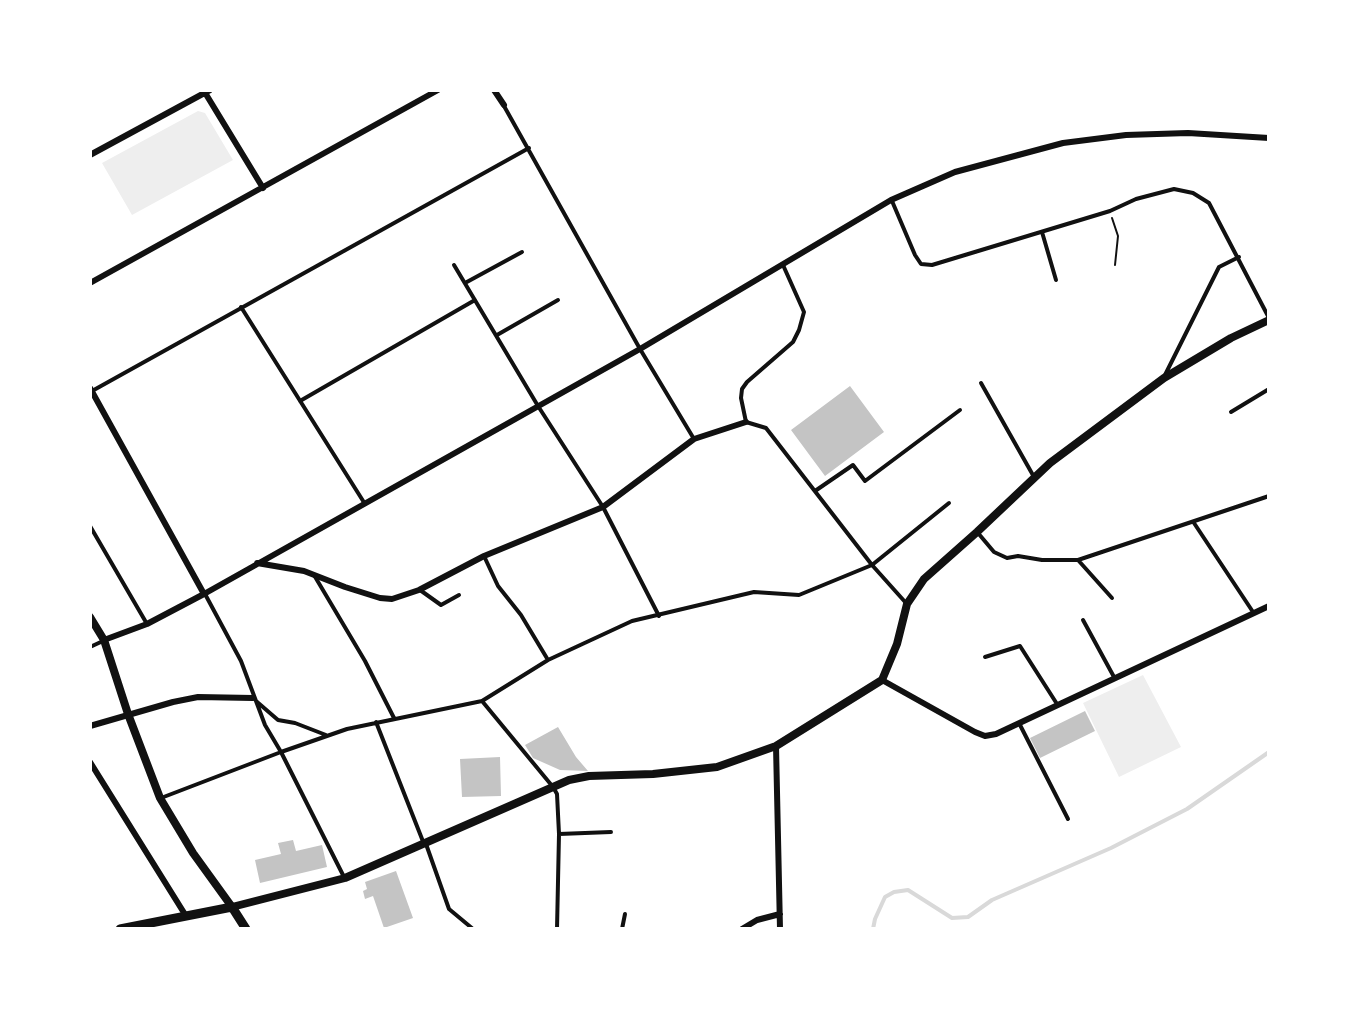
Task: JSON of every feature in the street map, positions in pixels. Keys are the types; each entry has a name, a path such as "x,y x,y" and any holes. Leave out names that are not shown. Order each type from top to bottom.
{"main road":[{"path":"120,929 232,907 246,929"}],"street":[{"path":"90,283 438,90"},
{"path":"494,90 504,105"},
{"path":"90,155 206,91 263,188"},
{"path":"104,640 147,624 204,594 257,562 365,504 640,349 891,200 954,172 1063,143 1126,135 1188,133 1269,138"},
{"path":"90,616 104,640 128,714 160,798 193,853 232,907 345,878 569,780 589,776 653,774 717,767 776,746 882,680 897,644 907,604 924,579 1050,463 1164,378 1231,338 1269,319"},
{"path":"91,390 204,594"},
{"path":"257,562 304,571 380,598 392,599 419,590 484,556 603,507 694,439 746,422"},
{"path":"882,680 985,736 996,734 1269,606"},
{"path":"90,726 173,702 198,698 253,698"},
{"path":"776,746 780,929"},
{"path":"90,762 186,916"},
{"path":"742,929 757,920 780,914"}],"lane":[{"path":"504,105 640,349 694,439"},
{"path":"91,390 528,148"},
{"path":"891,200 915,255 921,264 932,265 1110,211 1136,199 1174,189 1193,193 1209,203 1239,257 1269,319"},
{"path":"1042,231 1056,280"},
{"path":"465,283 522,252"},
{"path":"1164,378 1219,267 1239,257"},
{"path":"454,265 538,406 603,507 659,616"},
{"path":"783,265 804,312 793,342 742,389 741,398 746,422 766,428 872,565 907,604"},
{"path":"300,401 475,300"},
{"path":"497,335 558,300"},
{"path":"241,307 365,504"},
{"path":"981,383 1034,477"},
{"path":"1231,412 1269,389"},
{"path":"815,491 853,465 865,481 960,410"},
{"path":"977,532 994,552 1007,558 1018,556 1042,560 1078,560 1269,496"},
{"path":"160,798 326,735 482,700 548,660 633,621 754,592 800,595 872,565 949,503"},
{"path":"1194,523 1253,612"},
{"path":"90,526 147,624"},
{"path":"484,556 498,585 521,615 548,660"},
{"path":"1078,560 1112,598"},
{"path":"314,575 365,661 394,718"},
{"path":"419,590 441,605 459,595"},
{"path":"204,594 241,661 265,725 345,878"},
{"path":"1083,620 1114,677"},
{"path":"90,646 104,640"},
{"path":"985,657 1020,646 1058,704"},
{"path":"253,698 278,720 295,723 326,735"},
{"path":"482,700 557,794 559,834 557,929"},
{"path":"376,722 449,909 473,929"},
{"path":"1019,722 1068,819"},
{"path":"559,834 611,832"},
{"path":"621,929 624,914"}],"path":[{"path":"1110,211 1118,236 1116,265"}],"shaded area":[{"path":"198,111 205,113 233,160 132,215 102,163"},
{"path":"1143,675 1181,747 1119,777 1083,703"}],"building":[{"path":"850,386 884,432 825,476 791,430"},
{"path":"1085,711 1095,731 1040,758 1030,738"},
{"path":"558,727 576,757 588,771 560,770 533,758 525,745"},
{"path":"500,757 501,796 462,797 460,759"},
{"path":"293,840 296,851 322,845 327,867 260,883 255,860 281,854 278,843"},
{"path":"396,871 413,918 384,928 373,896 365,899 363,891 367,889 365,882"}],"waterway":[{"path":"873,929 885,897 894,892 908,890 952,918 968,917 992,900 1111,848 1187,809 1269,752"}]}
